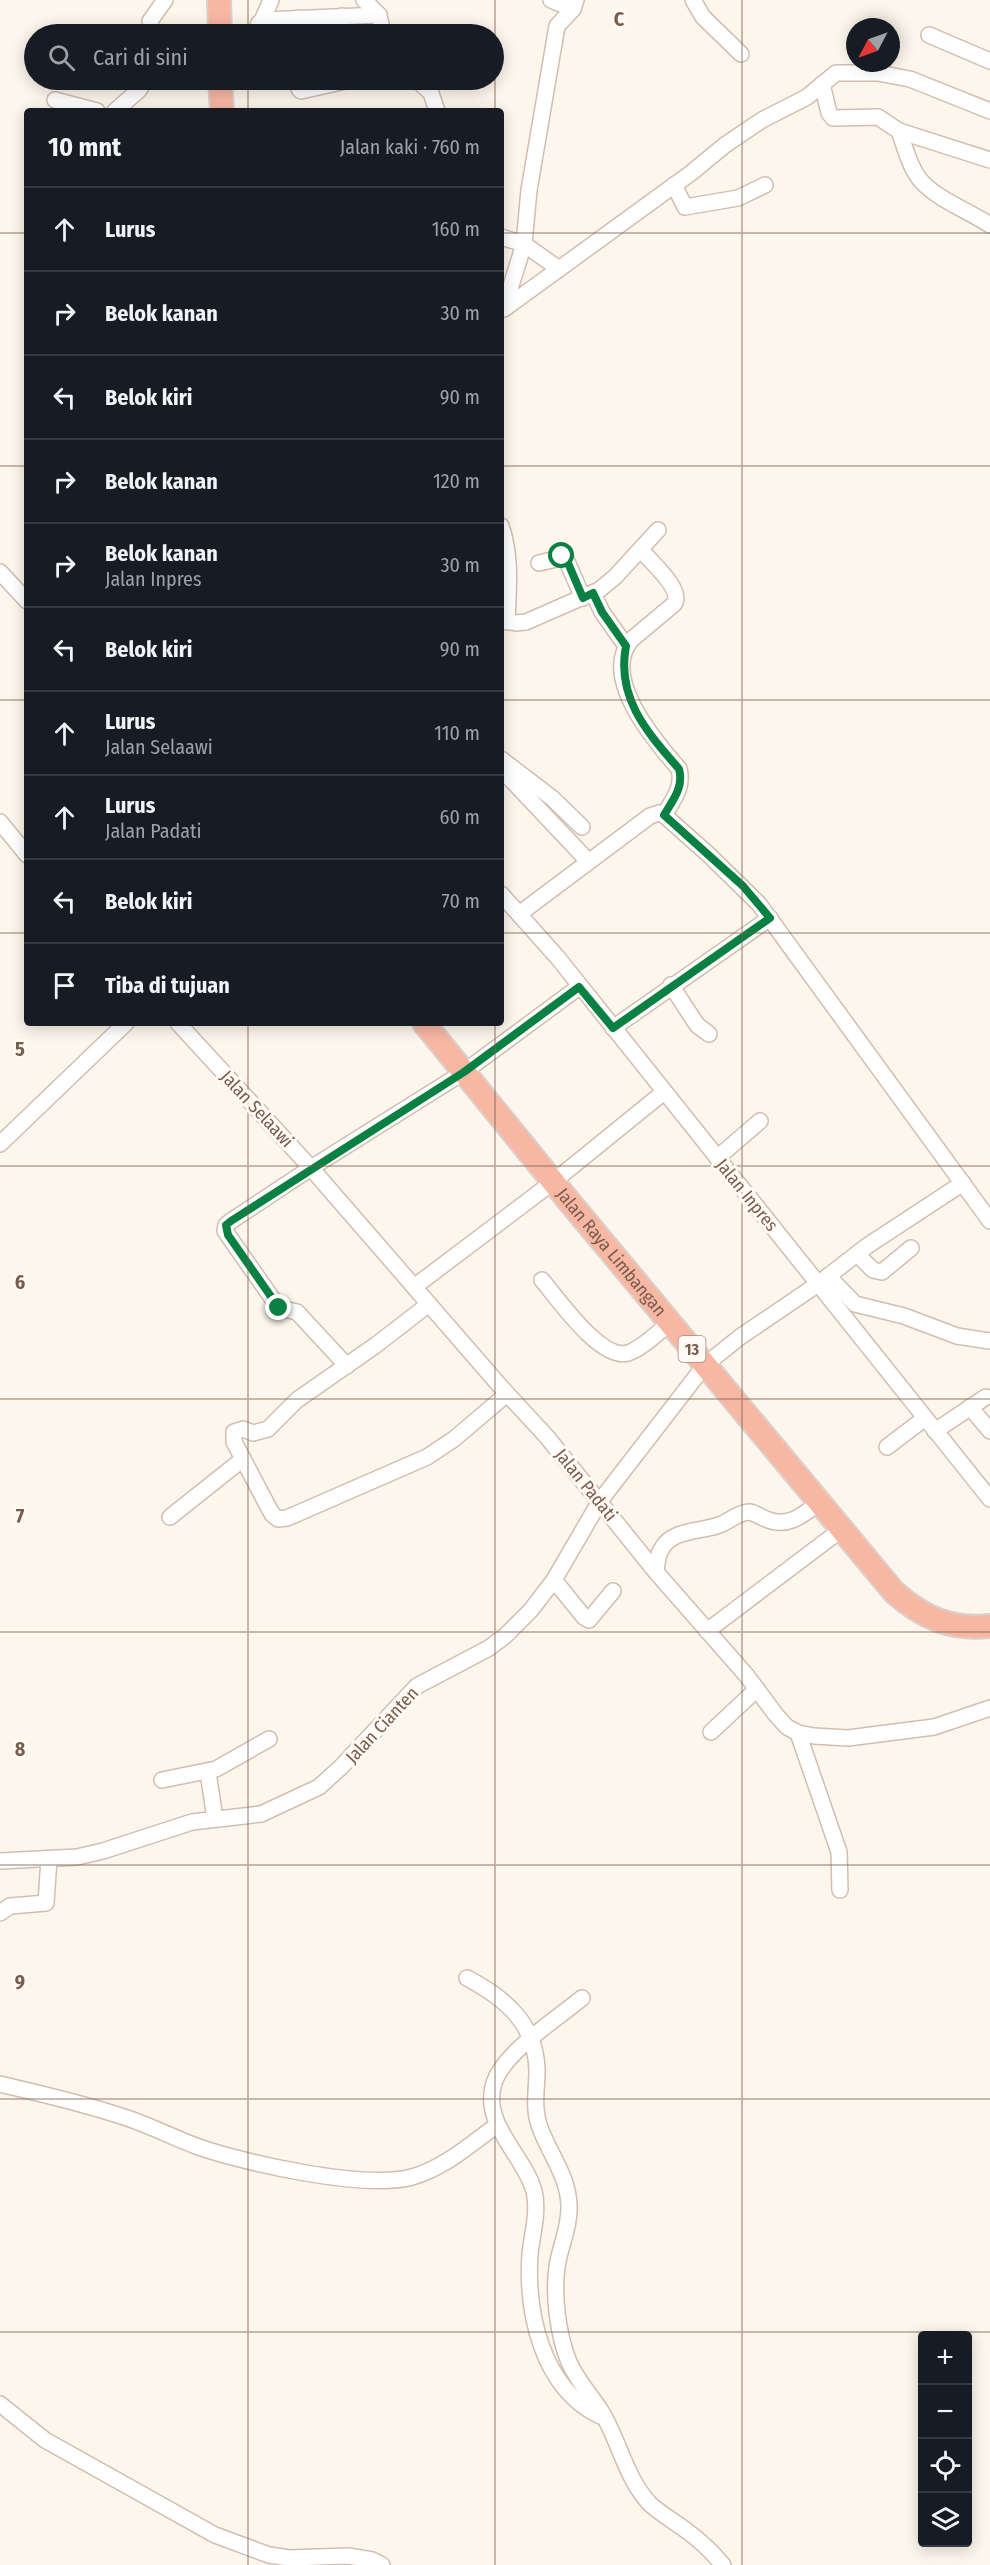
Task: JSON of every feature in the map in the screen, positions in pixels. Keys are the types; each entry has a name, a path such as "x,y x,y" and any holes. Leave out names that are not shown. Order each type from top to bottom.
{"highway":[{"path":"219,0 220,24"},
{"path":"222,108 224,90"},
{"name":"Jalan Raya Limbangan","path":"426,1026 894,1592 922,1614 956,1627 990,1626"}],"street":[{"path":"150,24 150,21 165,0"},
{"path":"260,24 271,0"},
{"path":"364,0 379,15 381,24"},
{"path":"504,306 524,244 529,190 557,26 575,5 551,0"},
{"path":"693,0 703,17 741,54"},
{"path":"274,24 298,18 379,15"},
{"path":"342,16 342,24"},
{"path":"298,18 298,24"},
{"path":"929,35 990,61"},
{"path":"504,310 732,141 762,120 807,97 839,72 878,73 910,79 990,111"},
{"path":"822,84 833,118 875,116 899,131 990,160"},
{"path":"118,108 139,90"},
{"path":"428,90 436,108"},
{"path":"56,100 86,108"},
{"path":"899,131 907,154 921,181 990,225"},
{"path":"674,185 686,207 738,198 765,185"},
{"path":"504,238 524,244 559,268"},
{"path":"504,537 509,567 504,621 526,622 588,596 615,577 658,530"},
{"path":"640,550 664,576 677,598 674,604 626,646 622,665 627,690 636,714 679,769 682,778 680,788 664,815"},
{"path":"539,563 565,556 588,596 626,646"},
{"path":"0,572 24,598"},
{"path":"504,761 552,798 582,827"},
{"path":"504,772 588,861"},
{"path":"519,914 650,816 659,813 664,815 743,886 770,918 963,1183 985,1205 990,1221"},
{"path":"0,822 24,851"},
{"name":"Jalan Inpres","path":"504,897 717,1158 823,1280 925,1418 990,1499"},
{"path":"613,1028 671,985 770,918"},
{"path":"671,985 697,1025 709,1034"},
{"path":"347,1365 297,1312 279,1308 228,1235 226,1225 311,1168 464,1072 579,987"},
{"path":"0,1144 123,1026"},
{"name":"Jalan Selaawi","path":"181,1026 311,1168"},
{"path":"414,1287 553,1182 664,1092"},
{"path":"717,1158 760,1121"},
{"name":"Jalan Padati","path":"311,1168 600,1501 656,1572 757,1689 776,1715 798,1733"},
{"name":"Jalan Cianten","path":"0,1861 77,1857 103,1851 192,1822 261,1814 320,1787 417,1686 489,1648 505,1636 531,1610 554,1580 600,1501 705,1365 740,1337 857,1254 963,1183"},
{"path":"857,1254 873,1270 882,1272 911,1248"},
{"path":"542,1280 589,1335 610,1351 619,1354 633,1351 670,1323"},
{"path":"823,1280 855,1304 904,1316 957,1336 990,1341"},
{"path":"429,1304 297,1400 268,1429 253,1433 243,1429 234,1432 234,1442 272,1514 278,1519 287,1518 434,1453 507,1394"},
{"path":"935,1431 986,1397"},
{"path":"970,1407 990,1431"},
{"path":"887,1447 925,1418"},
{"path":"170,1517 243,1459"},
{"path":"656,1572 660,1550 664,1544 680,1534 713,1527 744,1513 757,1514 776,1522 795,1520 820,1502"},
{"path":"707,1631 842,1529"},
{"path":"554,1580 589,1620 613,1591"},
{"path":"711,1732 757,1689"},
{"path":"840,1890 839,1852 798,1733 848,1738 907,1732 934,1727 990,1708"},
{"path":"162,1780 208,1772 269,1739"},
{"path":"208,1772 215,1819"},
{"path":"0,1913 10,1906 46,1903 49,1859"},
{"path":"467,1978 507,2004 533,2039 539,2124 565,2180 569,2203 569,2217 557,2268 558,2309 569,2361 606,2419 632,2477 649,2502 700,2541 723,2565"},
{"path":"582,1998 506,2064 494,2084 493,2112 497,2125 525,2170 535,2195 529,2279 541,2348 562,2386 580,2403 606,2419"},
{"path":"0,2084 116,2114 198,2147 340,2178 397,2181 412,2177 438,2166 497,2125"},
{"path":"0,2404 45,2440 215,2535 269,2556 289,2558 348,2556 372,2560 382,2565"}],"route":[{"path":"279,1308 225,1231 226,1225 231,1221 464,1072 579,987 613,1028 770,918 743,886 664,815 680,788 682,778 679,769 636,714 627,690 622,665 626,646 602,612 593,593 583,598 565,556 562,556"}]}
